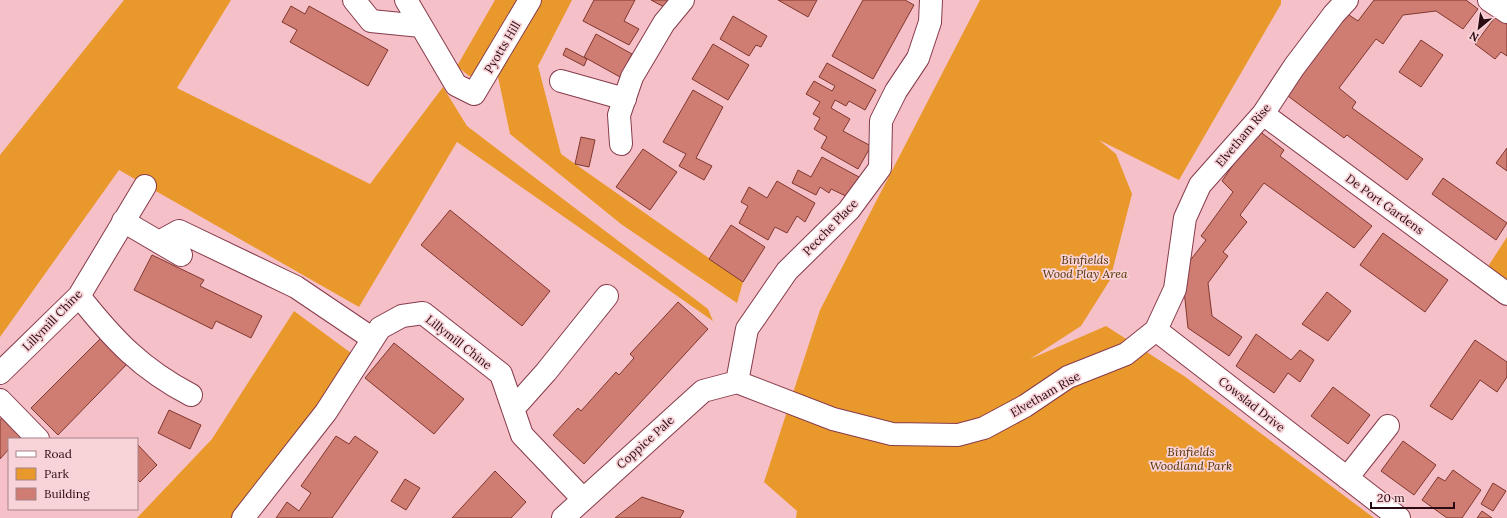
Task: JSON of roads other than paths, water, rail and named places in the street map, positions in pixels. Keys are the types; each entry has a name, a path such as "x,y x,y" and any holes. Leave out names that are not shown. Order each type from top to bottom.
{"street":[{"path":"354,0 371,21 421,26"},
{"path":"406,0 421,26"},
{"name":"Pyotts Hill","path":"421,26 456,84 474,94 530,0"},
{"path":"622,144 619,115 632,77 664,23 683,0"},
{"name":"Pecche Place","path":"737,382 747,329 787,271 849,210 880,168 881,121 896,91 918,58 930,22 931,0"},
{"name":"Elvetham Rise","path":"737,382 833,419 892,434 958,435 984,428 1025,406 1068,377 1126,354 1156,330 1175,289 1185,218 1200,185 1263,114 1298,61 1334,14 1347,0"},
{"path":"1489,0 1507,12"},
{"path":"561,81 625,98"},
{"name":"De Port Gardens","path":"1263,114 1507,294"},
{"name":"Lillymill Chine","path":"0,373 79,296 145,186"},
{"path":"123,221 181,256"},
{"path":"159,242 180,231 296,287 373,339"},
{"path":"79,296 105,329 130,354 171,384 191,394"},
{"path":"513,409 546,372 607,296"},
{"name":"Lillymill Chine","path":"243,518 326,412 380,328 402,316 423,313 501,374 522,435 583,499"},
{"name":"Cowslad Drive","path":"1156,330 1399,518"},
{"name":"Coppice Pale","path":"563,518 703,391 737,382"},
{"path":"0,400 37,438"},
{"path":"1347,478 1388,426"}],"park label":[{"name":"Binfields Wood Play Area","path":"1085,266"},
{"name":"Binfields Woodland Park","path":"1191,458"}]}
